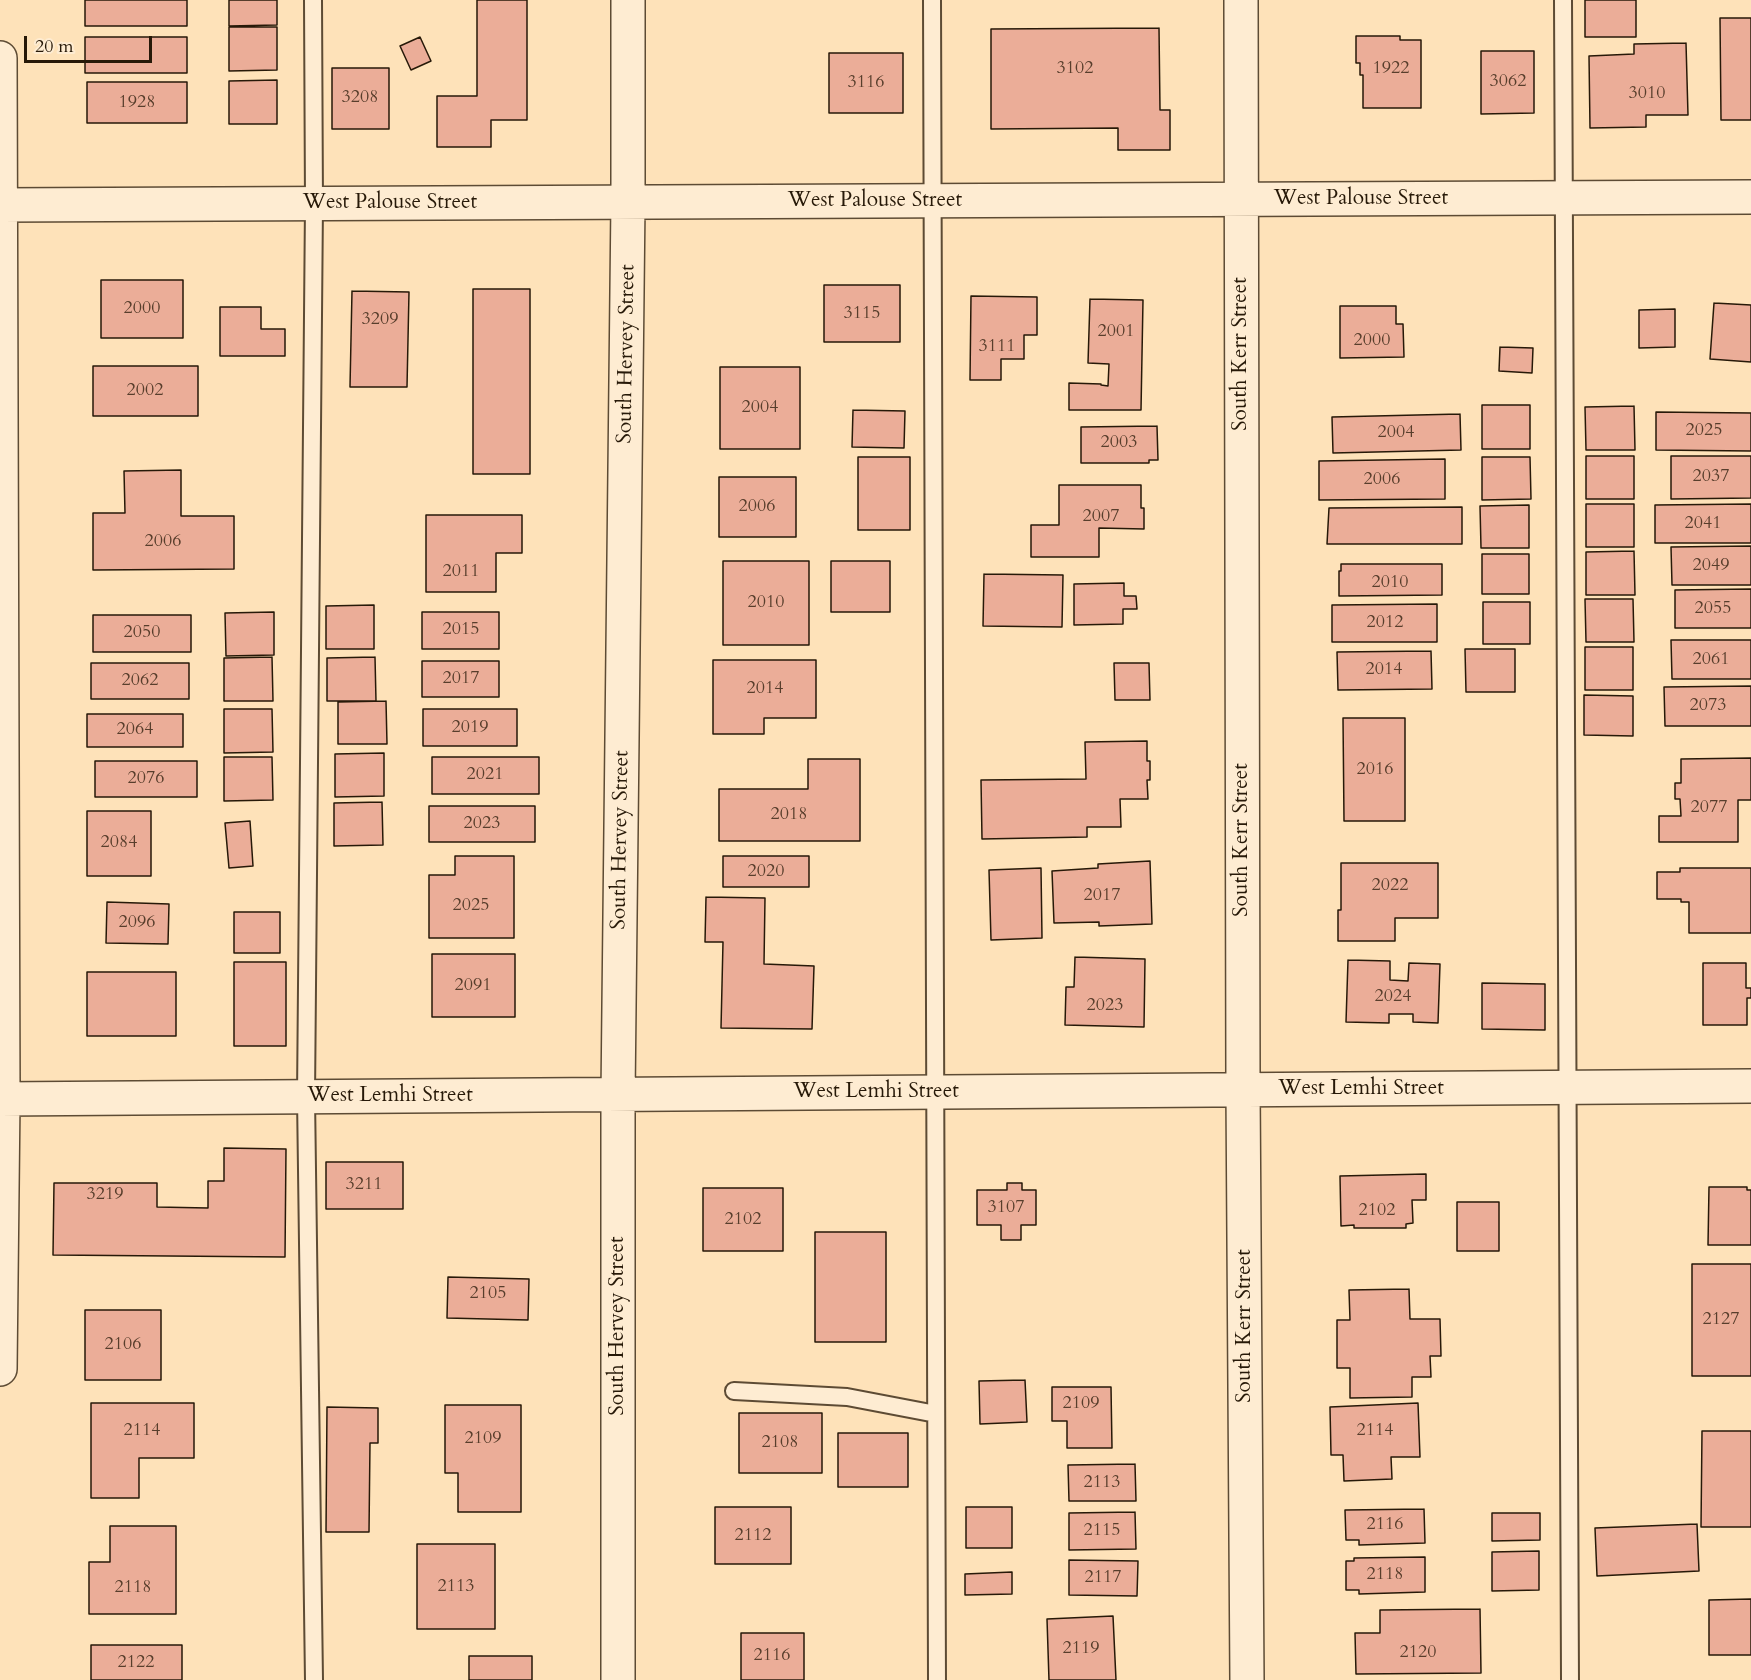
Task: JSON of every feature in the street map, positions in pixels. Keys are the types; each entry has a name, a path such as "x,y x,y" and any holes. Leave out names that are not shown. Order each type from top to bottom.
{"street":[{"name":"South Hervey Street","path":"618,1680 618,1095 628,202 628,0"},
{"name":"South Kerr Street","path":"1240,0 1247,1680"},
{"path":"0,58 2,1099 0,1369"},
{"name":"West Palouse Street","path":"0,205 1751,197"},
{"name":"West Lemhi Street","path":"2,1099 1751,1086"}],"lane":[{"path":"313,0 314,204 306,1097 314,1680"},
{"path":"932,0 937,1680"},
{"path":"1563,0 1570,1680"},
{"path":"734,1391 847,1398 936,1414"}],"building":[{"path":"85,0 187,0 187,26 85,26"},
{"path":"229,0 277,0 277,25 229,26"},
{"path":"477,0 527,0 527,120 491,120 491,147 437,147 437,96 477,96"},
{"path":"1585,0 1636,0 1636,37 1585,37"},
{"path":"1720,18 1751,18 1751,120 1721,120"},
{"path":"229,27 277,27 277,70 229,71"},
{"path":"1159,28 1160,110 1170,110 1170,150 1118,150 1118,128 991,129 991,29"},
{"path":"1356,36 1400,36 1400,40 1421,40 1421,108 1363,108 1363,75 1360,75 1360,63 1356,63"},
{"path":"85,37 187,37 187,73 85,73"},
{"path":"420,37 431,61 411,70 400,46"},
{"path":"1686,43 1688,115 1646,115 1646,127 1590,128 1589,56 1634,54 1634,44"},
{"path":"1481,51 1534,51 1534,113 1481,114"},
{"path":"829,53 903,53 903,113 829,113"},
{"path":"332,68 389,68 389,129 332,129"},
{"path":"277,80 277,124 229,124 229,81"},
{"path":"87,82 187,82 187,123 87,123"},
{"path":"101,280 183,280 183,338 101,338"},
{"path":"824,285 900,285 900,342 824,342"},
{"path":"473,289 530,289 530,474 473,474"},
{"path":"352,291 409,292 407,387 350,387"},
{"path":"971,296 1037,297 1037,335 1024,335 1024,359 1001,359 1001,380 970,380"},
{"path":"1090,299 1143,300 1141,410 1069,410 1069,383 1108,386 1109,364 1088,363"},
{"path":"1714,303 1751,305 1751,362 1710,359"},
{"path":"1340,306 1396,306 1396,324 1403,324 1404,357 1340,358"},
{"path":"220,307 261,307 261,329 285,329 285,356 220,356"},
{"path":"1675,309 1675,347 1639,348 1639,310"},
{"path":"1500,347 1533,348 1532,373 1499,371"},
{"path":"93,366 198,366 198,416 93,416"},
{"path":"720,367 800,367 800,449 720,449"},
{"path":"1482,405 1530,405 1530,449 1482,449"},
{"path":"1634,406 1635,450 1586,450 1585,407"},
{"path":"853,410 905,411 904,448 852,447"},
{"path":"1656,412 1751,413 1751,451 1656,450"},
{"path":"1460,414 1461,450 1333,453 1332,417"},
{"path":"1157,426 1158,460 1149,460 1149,463 1081,463 1081,427"},
{"path":"1586,456 1634,456 1634,499 1586,499"},
{"path":"1671,456 1751,456 1751,498 1671,499"},
{"path":"858,457 910,457 910,530 858,530"},
{"path":"1482,457 1530,457 1531,499 1482,500"},
{"path":"1445,459 1445,499 1319,500 1319,461"},
{"path":"181,470 181,516 234,516 234,569 93,570 93,513 125,513 124,471"},
{"path":"719,477 796,477 796,537 719,537"},
{"path":"1059,485 1141,485 1144,529 1099,528 1099,557 1031,557 1031,525 1059,525"},
{"path":"1586,504 1634,504 1634,547 1586,547"},
{"path":"1751,504 1751,543 1655,543 1655,505"},
{"path":"1529,505 1529,548 1481,548 1480,506"},
{"path":"1462,507 1462,544 1327,544 1329,508"},
{"path":"426,515 522,515 522,553 496,553 496,592 426,592"},
{"path":"1751,546 1751,585 1672,585 1671,547"},
{"path":"1634,551 1635,595 1586,595 1586,552"},
{"path":"1482,554 1529,554 1529,594 1482,594"},
{"path":"723,561 809,561 809,645 723,645"},
{"path":"831,561 890,561 890,612 831,612"},
{"path":"1341,564 1442,564 1442,595 1339,596"},
{"path":"984,574 1063,575 1062,627 983,626"},
{"path":"1124,583 1124,596 1136,596 1137,609 1123,609 1123,624 1074,625 1074,584"},
{"path":"1751,589 1751,628 1675,628 1675,590"},
{"path":"1585,599 1633,599 1634,642 1586,642"},
{"path":"1483,602 1530,602 1530,644 1483,644"},
{"path":"1437,604 1437,642 1332,642 1332,605"},
{"path":"374,605 374,649 326,649 326,606"},
{"path":"274,612 274,655 226,656 225,613"},
{"path":"422,612 499,612 499,649 422,649"},
{"path":"93,615 191,615 191,652 93,652"},
{"path":"1671,640 1751,640 1751,679 1672,679"},
{"path":"1585,647 1633,647 1633,690 1585,690"},
{"path":"1465,649 1515,649 1515,692 1466,692"},
{"path":"1431,651 1432,689 1338,690 1337,652"},
{"path":"272,657 273,701 224,701 224,658"},
{"path":"375,657 376,701 327,701 327,658"},
{"path":"713,660 816,660 816,718 764,718 764,734 713,734"},
{"path":"422,661 499,661 499,697 422,697"},
{"path":"91,663 189,663 189,699 91,699"},
{"path":"1114,663 1149,663 1150,700 1115,700"},
{"path":"1751,686 1751,726 1665,726 1664,687"},
{"path":"1584,695 1633,696 1633,736 1584,735"},
{"path":"386,701 387,744 338,744 338,702"},
{"path":"224,709 272,709 273,752 224,753"},
{"path":"423,709 517,709 517,746 423,746"},
{"path":"87,714 183,714 183,747 87,747"},
{"path":"1343,718 1405,718 1405,821 1344,821"},
{"path":"1147,741 1147,761 1150,761 1150,780 1147,780 1148,799 1120,799 1121,827 1087,827 1087,837 982,839 981,780 1086,779 1085,742"},
{"path":"384,753 384,796 335,797 335,754"},
{"path":"224,757 272,757 273,800 224,801"},
{"path":"432,757 539,757 539,794 432,794"},
{"path":"1751,758 1751,800 1738,800 1738,842 1659,842 1659,816 1681,816 1680,799 1675,799 1675,783 1681,783 1681,759"},
{"path":"808,759 860,759 860,841 719,841 719,789 808,789"},
{"path":"95,761 197,761 197,797 95,797"},
{"path":"382,802 383,845 334,846 334,803"},
{"path":"429,806 535,806 535,842 429,842"},
{"path":"87,811 151,811 151,876 87,876"},
{"path":"250,821 253,866 229,868 225,823"},
{"path":"455,856 514,856 514,938 429,938 429,875 455,875"},
{"path":"723,856 809,856 809,887 723,887"},
{"path":"1150,861 1152,924 1099,926 1099,922 1054,923 1052,871 1098,868 1098,864"},
{"path":"1341,863 1438,863 1438,918 1395,918 1395,941 1338,941 1338,910 1341,910"},
{"path":"1041,868 1042,938 991,940 989,870"},
{"path":"1680,868 1751,868 1751,933 1689,933 1689,902 1681,902 1681,899 1657,899 1657,872 1680,872"},
{"path":"706,897 765,898 764,964 814,966 812,1029 721,1028 723,942 705,942"},
{"path":"107,902 169,904 168,944 106,943"},
{"path":"234,912 280,912 280,953 234,953"},
{"path":"432,954 515,954 515,1017 432,1017"},
{"path":"1075,957 1145,959 1144,1027 1065,1025 1066,987 1074,987"},
{"path":"1348,960 1390,961 1390,980 1408,981 1409,963 1440,964 1438,1023 1413,1022 1413,1014 1389,1014 1389,1023 1346,1022"},
{"path":"234,962 286,962 286,1046 234,1046"},
{"path":"1703,963 1746,963 1746,988 1751,988 1751,998 1747,998 1747,1025 1703,1025"},
{"path":"87,972 176,972 176,1036 87,1036"},
{"path":"1482,983 1545,984 1545,1030 1482,1029"},
{"path":"224,1148 286,1149 285,1257 53,1255 54,1183 157,1183 157,1207 208,1208 208,1181 224,1181"},
{"path":"326,1162 403,1162 403,1209 326,1209"},
{"path":"1426,1174 1426,1200 1412,1200 1413,1223 1406,1224 1406,1228 1341,1226 1340,1176"},
{"path":"1007,1183 1022,1183 1022,1190 1036,1190 1036,1225 1021,1225 1021,1240 1001,1240 1001,1225 977,1225 977,1190 1007,1190"},
{"path":"1709,1187 1747,1187 1747,1190 1751,1190 1751,1245 1708,1245"},
{"path":"703,1188 783,1188 783,1251 703,1251"},
{"path":"1457,1202 1499,1202 1499,1251 1457,1251"},
{"path":"815,1232 886,1232 886,1342 815,1342"},
{"path":"1692,1264 1751,1264 1751,1376 1692,1376"},
{"path":"448,1277 529,1279 528,1320 447,1318"},
{"path":"1409,1289 1410,1319 1440,1319 1441,1356 1430,1356 1431,1377 1412,1377 1412,1397 1350,1398 1350,1368 1337,1368 1337,1320 1350,1320 1349,1290"},
{"path":"85,1310 161,1310 161,1380 85,1380"},
{"path":"1025,1380 1027,1422 980,1424 979,1381"},
{"path":"1052,1387 1111,1387 1112,1448 1067,1448 1067,1421 1052,1421"},
{"path":"91,1403 194,1403 194,1458 139,1458 139,1498 91,1498"},
{"path":"1418,1403 1420,1457 1391,1457 1392,1479 1344,1481 1343,1455 1331,1455 1330,1407"},
{"path":"445,1405 521,1405 521,1512 458,1512 458,1473 445,1473"},
{"path":"327,1407 378,1408 378,1443 370,1443 369,1532 326,1532"},
{"path":"739,1413 822,1413 822,1473 739,1473"},
{"path":"1702,1431 1751,1431 1751,1527 1701,1527"},
{"path":"838,1433 908,1433 908,1487 838,1487"},
{"path":"1135,1464 1136,1501 1069,1501 1068,1465"},
{"path":"715,1507 791,1507 791,1564 715,1564"},
{"path":"966,1507 1012,1507 1012,1548 966,1548"},
{"path":"1424,1509 1425,1543 1359,1545 1359,1540 1346,1540 1345,1510"},
{"path":"1135,1512 1136,1549 1069,1550 1069,1513"},
{"path":"1492,1513 1540,1513 1540,1540 1492,1541"},
{"path":"1697,1524 1699,1571 1597,1576 1595,1528"},
{"path":"110,1526 176,1526 176,1614 89,1614 89,1562 110,1562"},
{"path":"417,1544 495,1544 495,1629 417,1629"},
{"path":"1539,1551 1539,1590 1492,1591 1492,1552"},
{"path":"1425,1557 1425,1592 1359,1594 1359,1590 1346,1590 1346,1561 1354,1561 1354,1558"},
{"path":"1069,1560 1138,1561 1137,1596 1069,1595"},
{"path":"1012,1572 1012,1594 965,1595 965,1574"},
{"path":"1751,1599 1751,1655 1709,1655 1709,1600"},
{"path":"1480,1609 1481,1673 1356,1674 1355,1633 1380,1633 1380,1610"},
{"path":"1113,1616 1116,1680 1049,1680 1047,1619"},
{"path":"741,1633 804,1633 804,1680 741,1680"},
{"path":"91,1645 182,1645 182,1680 91,1680"},
{"path":"469,1656 532,1656 532,1680 469,1680"}]}
